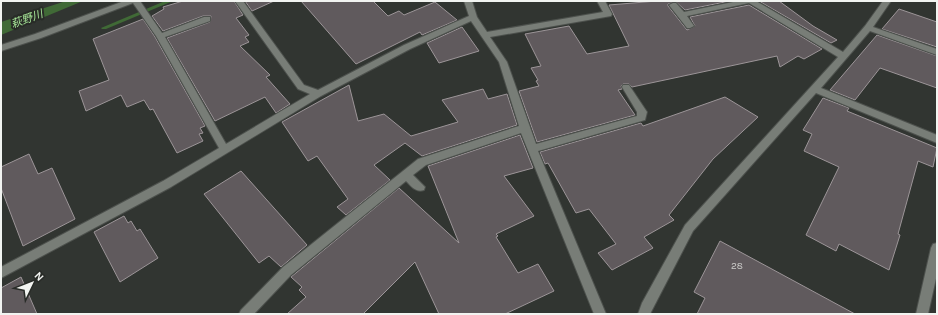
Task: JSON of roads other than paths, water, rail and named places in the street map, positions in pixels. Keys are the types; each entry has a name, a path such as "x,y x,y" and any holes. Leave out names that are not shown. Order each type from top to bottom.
{"street":[{"path":"1,48 38,36 130,1"},
{"path":"136,1 160,36 225,150"},
{"path":"239,1 301,88 318,94"},
{"path":"468,1 473,17 503,62 524,128 600,314"},
{"path":"485,35 608,14 601,1"},
{"path":"682,15 750,1 843,56"},
{"path":"644,314 646,307 689,228 815,89 868,28 887,1"},
{"path":"673,5 690,26"},
{"path":"1,273 167,184 318,94 407,46 473,17"},
{"path":"160,36 207,19"},
{"path":"868,28 937,52"},
{"path":"533,149 642,118 642,112 626,87"},
{"path":"815,89 937,139"},
{"path":"245,314 287,271 422,162 524,128"},
{"path":"406,175 420,187"},
{"path":"922,314 937,248"}],"water":[{"name":"萩野川","path":"66,1 83,1 1,35 1,22"}],"waterway":[{"path":"104,28 170,1"}]}
